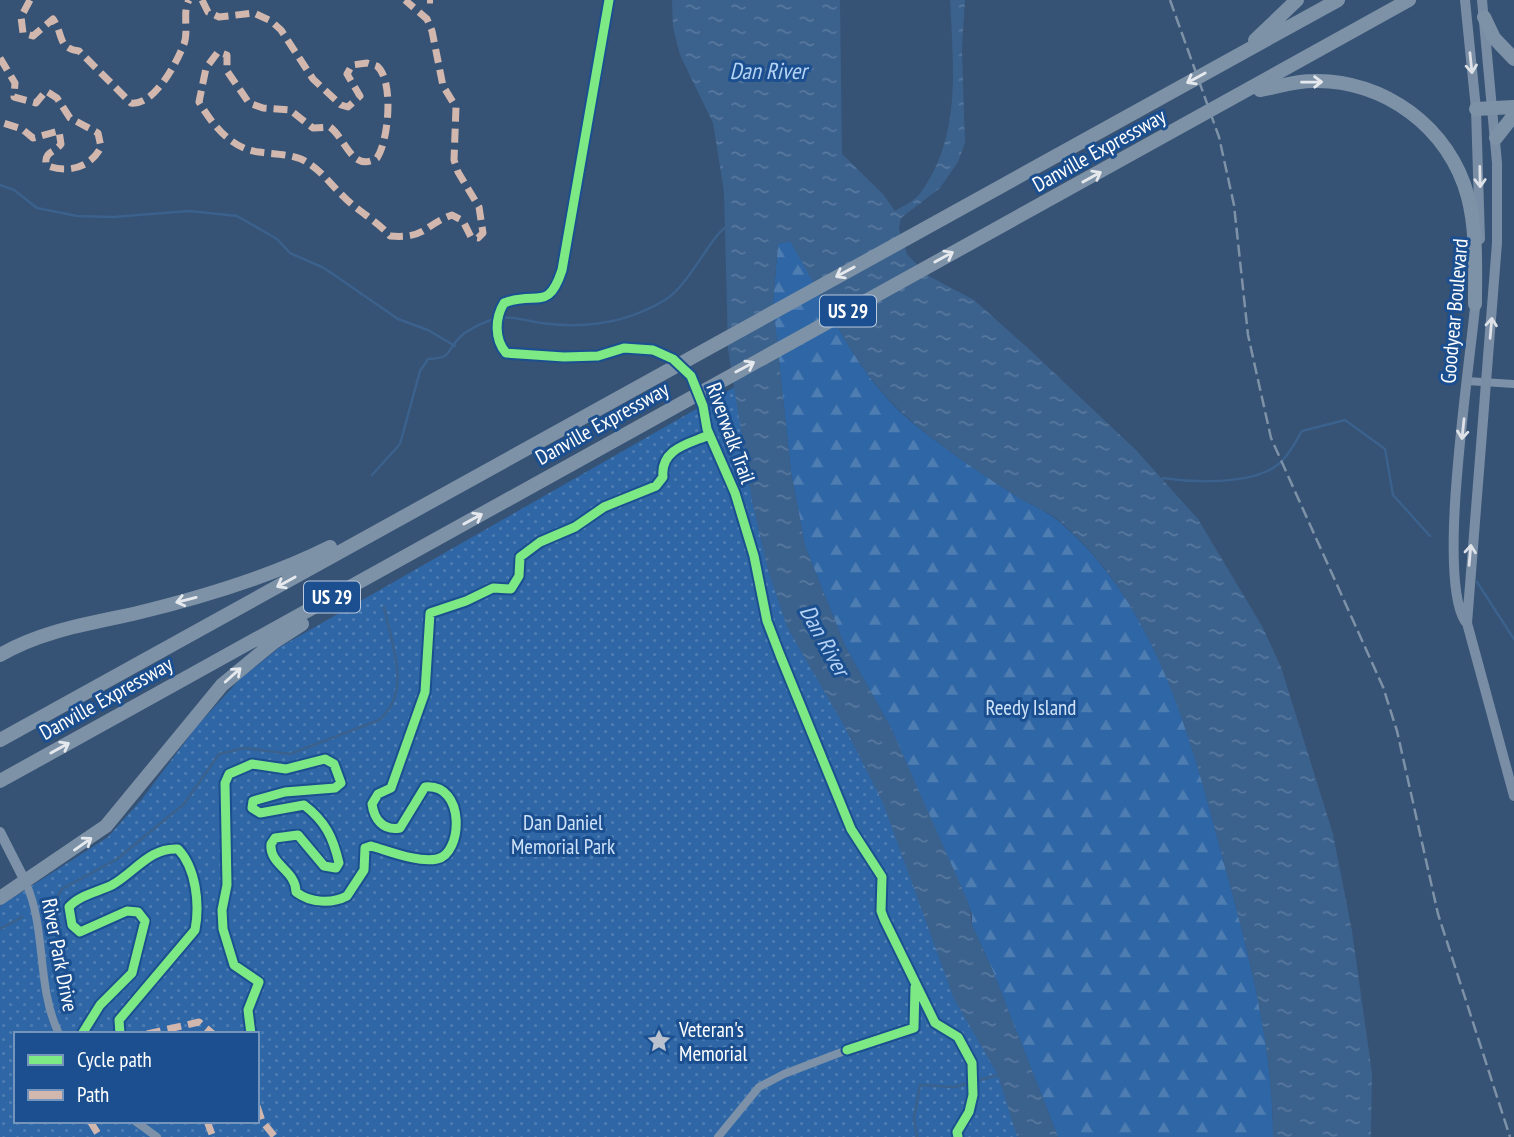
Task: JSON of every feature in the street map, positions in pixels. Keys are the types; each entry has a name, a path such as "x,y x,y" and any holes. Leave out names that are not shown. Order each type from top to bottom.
{"highway":[{"path":"1238,54 1297,0"},
{"name":"Danville Expressway","path":"0,740 1338,0"},
{"name":"Danville Expressway","path":"0,781 1170,135 1409,0"},
{"path":"1483,9 1494,38 1514,59"},
{"path":"1243,94 1313,81 1352,85 1387,97 1423,122 1451,156 1468,197 1475,304"},
{"path":"1476,109 1514,107"},
{"path":"1496,138 1514,115"},
{"path":"0,654 61,630 200,597 267,574 345,540 446,484 473,478"},
{"path":"0,898 26,883 106,826 202,706 244,665 301,624 414,557 430,543"}],"main road":[{"name":"Goodyear Boulevard","path":"1465,0 1476,109 1480,225 1453,538 1455,592 1467,623 1514,796"},
{"name":"Goodyear Boulevard","path":"1467,623 1497,243 1496,138 1483,9"}],"street":[{"path":"1467,381 1514,384"},
{"path":"0,832 26,883"},
{"name":"River Park Drive","path":"26,883 37,911 46,987 58,1032"},
{"path":"718,1137 759,1087 784,1074 847,1050"},
{"path":"138,1123 157,1137"}],"green space":[{"name":"Reedy Island","path":"790,241 856,357 888,399 907,418 947,449 1061,523 1098,560 1128,602 1153,647 1174,695 1191,745 1248,955 1266,1045 1273,1137 1058,1137 972,925 972,914 891,728 845,646 805,546 791,472 773,304 778,244"},
{"name":"Dan Daniel Memorial Park","path":"740,384 878,780 999,1072 1019,1137 0,1137 0,906 108,837 142,799 197,726 239,680 280,647"}],"water":[{"name":"Dan River","path":"672,0 840,0 842,154 883,194 895,211 921,192 943,147 952,99 950,0 965,0 962,49 965,143 958,162 940,188 901,218 899,229 907,254 927,275 974,300 1136,450 1198,519 1262,626 1281,667 1333,834 1352,931 1372,1073 1371,1137 1273,1137 1270,1075 1261,1015 1220,846 1191,745 1173,695 1153,647 1128,602 1098,560 1062,523 960,459 888,399 856,357 790,241 778,244 773,304 791,472 805,546 845,646 891,728 969,904 972,925 1058,1137 1017,1137 998,1075 954,999 883,803 843,724 787,627 768,570 752,501 728,349 724,192 713,123 680,55 673,27"}],"waterway":[{"path":"0,185 14,190 37,208 77,216 113,217 189,211 237,216 277,239 290,253 324,268 398,319 428,330 455,346"},
{"path":"372,475 400,444 420,371 428,359 446,355 466,332 485,322 501,318 557,325 590,324 621,319 651,308 683,284 714,239 727,227"},
{"path":"1161,482 1163,478 1224,481 1256,475 1280,463 1302,431 1345,420 1385,449 1393,495 1430,536"},
{"path":"1477,582 1514,639"},
{"path":"53,904 62,889 117,859 184,804 219,754 245,748 290,754 379,720 389,709 395,696 397,681 397,666 384,607"},
{"path":"0,929 22,917"},
{"path":"917,1137 914,1118 920,1085 954,1087 998,1075"}],"railway":[{"path":"1170,0 1219,137 1234,205 1248,335 1271,438 1383,687 1397,731 1438,914 1510,1137"}],"marked path":[{"path":"30,0 21,17 23,33 33,36 53,19 64,44 79,51 131,103 140,102 156,91 176,62 184,44 189,0"},
{"path":"202,0 208,12 219,17 254,13 271,21 281,30 313,79 341,105 348,107 360,96 347,74 352,65 367,63 377,66 386,84 387,125 381,149 377,158 361,161 350,153 330,127 313,128 290,110 263,108 249,103 227,71 227,55 218,52 206,68 199,102 210,119 231,141 249,150 291,156 308,163 390,236 418,233 452,215 463,221 471,237 478,238 483,233 479,207 458,172 454,160 456,107 443,86 427,19 405,0"},
{"path":"427,0 433,0"},
{"path":"0,58 15,83 14,97 36,103 46,91 57,98 70,118 98,133 101,147 97,154 84,164 70,169 54,168 46,165 46,160 61,144 59,131 33,138 22,129 0,122"},
{"path":"156,1032 199,1022 211,1032"},
{"path":"259,1112 262,1121 275,1137"},
{"path":"91,1123 100,1137"},
{"path":"208,1123 213,1137"}],"cycle path":[{"name":"Riverwalk Trail","path":"609,0 562,270 557,283 546,296 504,303 498,322 499,341 506,353 564,357 598,356 624,348 653,350 673,359 691,376 703,406 707,429 735,493 754,556 767,621 851,829 882,877 881,911 884,919 935,1023 958,1037 972,1063 973,1095 969,1112 957,1132 958,1137"},
{"name":"Riverwalk Trail","path":"251,1032 248,1010 259,982 234,965 223,929 222,910 227,885 225,783 229,774 252,764 286,769 325,759 334,764 341,783 335,788 285,792 253,801 252,808 260,813 304,805 327,830 339,863 336,868 324,866 298,835 275,838 271,844 274,857 292,878 296,892 302,896 328,901 347,896 364,870 365,848 371,846 429,860 446,854 452,845 456,820 454,807 448,796 438,789 425,787 400,828 389,828 380,823 372,804 378,794 391,788 425,692 430,613 466,601 493,588 511,589 519,576 520,557 540,542 575,527 604,507 656,486 663,477 663,468 671,454 684,445 709,435"},
{"path":"83,1032 100,1005 132,973 145,921 138,912 127,911 80,932 72,925 69,907 83,897 112,885 151,856 168,849 178,849 193,876 197,909 195,930 119,1020 120,1032"},
{"path":"847,1050 914,1028 915,987"}],"place":[{"name":"Veteran's Memorial","path":"659,1041"}]}
